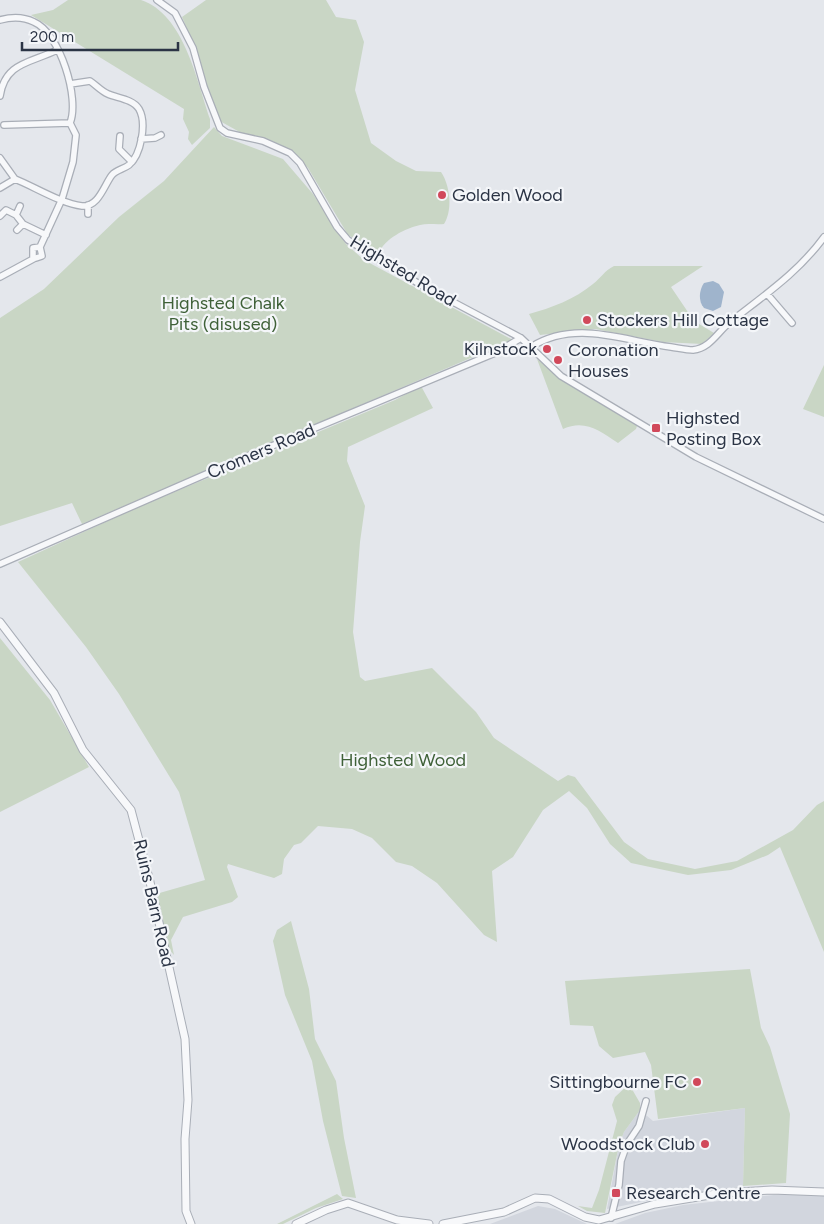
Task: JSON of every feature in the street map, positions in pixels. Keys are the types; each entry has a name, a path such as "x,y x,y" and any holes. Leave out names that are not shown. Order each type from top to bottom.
{"street":[{"name":"Highsted Road","path":"157,0 175,13 193,48 212,111 220,128 227,133 263,141 290,153 300,164 337,228 348,240 421,285 521,338 561,376 673,444 742,481 824,520"},
{"path":"0,20 16,18 36,22 49,35 58,50 70,84 74,111 70,123 76,135 76,147 62,199 40,247 42,256 0,277"},
{"path":"0,96 3,80 14,68 58,50"},
{"path":"0,158 15,179 82,206 88,205 99,196 112,174 132,162 140,152 141,139 140,113 136,106 109,94 90,81 70,84"},
{"path":"1,125 70,123"},
{"path":"141,139 155,138 161,135"},
{"path":"120,136 119,148 132,162"},
{"path":"0,188 15,179"},
{"path":"88,205 88,214"},
{"path":"16,215 20,206"},
{"path":"0,216 6,210 16,215 23,224 46,235"},
{"path":"17,230 23,224"},
{"path":"531,347 549,337 592,332 614,335 653,345 694,350 704,347 727,324 768,294 808,257 824,237"},
{"path":"768,294 792,323"},
{"name":"Cromers Road","path":"0,564 234,462 495,353 521,338"},
{"name":"Ruins Barn Road","path":"0,622 54,692 83,750 131,810 150,882 185,1040 188,1100 185,1139 186,1212 191,1224"},
{"path":"611,1218 619,1184 621,1161 627,1144 639,1126 646,1101"},
{"path":"443,1224 504,1212 525,1202 543,1198 584,1217 599,1220 655,1204 722,1193 772,1190 824,1192"},
{"path":"296,1224 326,1210 348,1203 397,1220 429,1224"}],"shaded area":[{"path":"745,1108 743,1186 660,1198 607,1209 619,1145 624,1132 640,1110 653,1121"},
{"path":"792,1193 824,1195 824,1224 615,1224 645,1213 683,1205"},
{"path":"538,1206 555,1209 587,1224 490,1224"}],"green space":[{"path":"68,0 141,0 156,8 168,19 187,50 210,119 210,128 192,145 188,139 189,132 183,119 184,109 31,15 53,10"},
{"path":"206,0 326,0 336,17 356,20 364,42 355,90 371,143 396,161 416,171 441,172 447,184 449,198 449,212 444,224 414,226 390,239 379,253 348,235 308,168 290,150 270,140 245,135 218,120 195,47 182,17"},
{"name":"Highsted Chalk Pits (disused)","path":"214,127 222,136 283,159 313,194 346,244 364,260 513,340 82,524 72,503 0,526 0,318 44,289 119,217 164,181"},
{"path":"614,266 703,266 671,287 694,321 714,333 702,344 663,342 595,329 540,335 529,314 571,299"},
{"path":"537,359 560,378 637,426 636,429 618,443 598,431 585,426 578,425 563,429"},
{"path":"824,365 824,417 803,409"},
{"name":"Highsted Wood","path":"421,386 433,408 348,447 347,461 365,506 360,542 353,632 360,677 365,681 432,668 476,712 494,738 558,781 568,775 575,777 624,842 648,859 695,869 737,861 793,830 817,805 824,801 824,952 780,847 768,855 731,870 688,875 631,863 610,844 587,808 569,791 543,810 513,857 492,871 497,942 484,935 437,883 412,866 396,862 372,838 352,829 318,826 301,843 294,845 284,859 282,874 274,878 228,864 227,867 238,897 232,902 183,917 171,940 174,955 167,947 156,894 205,880 179,792 119,694 86,647 18,562 136,508 395,400"},
{"path":"0,638 50,700 89,767 0,812"},
{"path":"291,921 309,989 315,1039 336,1081 344,1138 356,1198 342,1196 323,1121 312,1061 285,995 273,941 277,930"},
{"path":"750,969 761,1028 770,1047 790,1114 786,1183 743,1186 745,1108 658,1119 651,1065 645,1052 613,1058 599,1046 593,1026 570,1025 565,981"},
{"path":"629,1084 640,1103 640,1110 624,1132 619,1145 605,1213 587,1211 578,1206 592,1208 599,1190 617,1121 612,1105 615,1097"},
{"path":"337,1194 343,1199 316,1208 283,1224 277,1224"}],"water":[{"path":"713,281 719,284 724,292 721,307 713,311 704,308 700,296 704,283"}],"place":[{"name":"Golden Wood","path":"442,195"},
{"name":"Stockers Hill Cottage","path":"587,320"},
{"name":"Kilnstock","path":"547,349"},
{"name":"Coronation Houses","path":"558,360"},
{"name":"Highsted Posting Box","path":"656,428"},
{"name":"Sittingbourne FC","path":"697,1082"},
{"name":"Woodstock Club","path":"705,1144"},
{"name":"Research Centre","path":"616,1193"}]}
